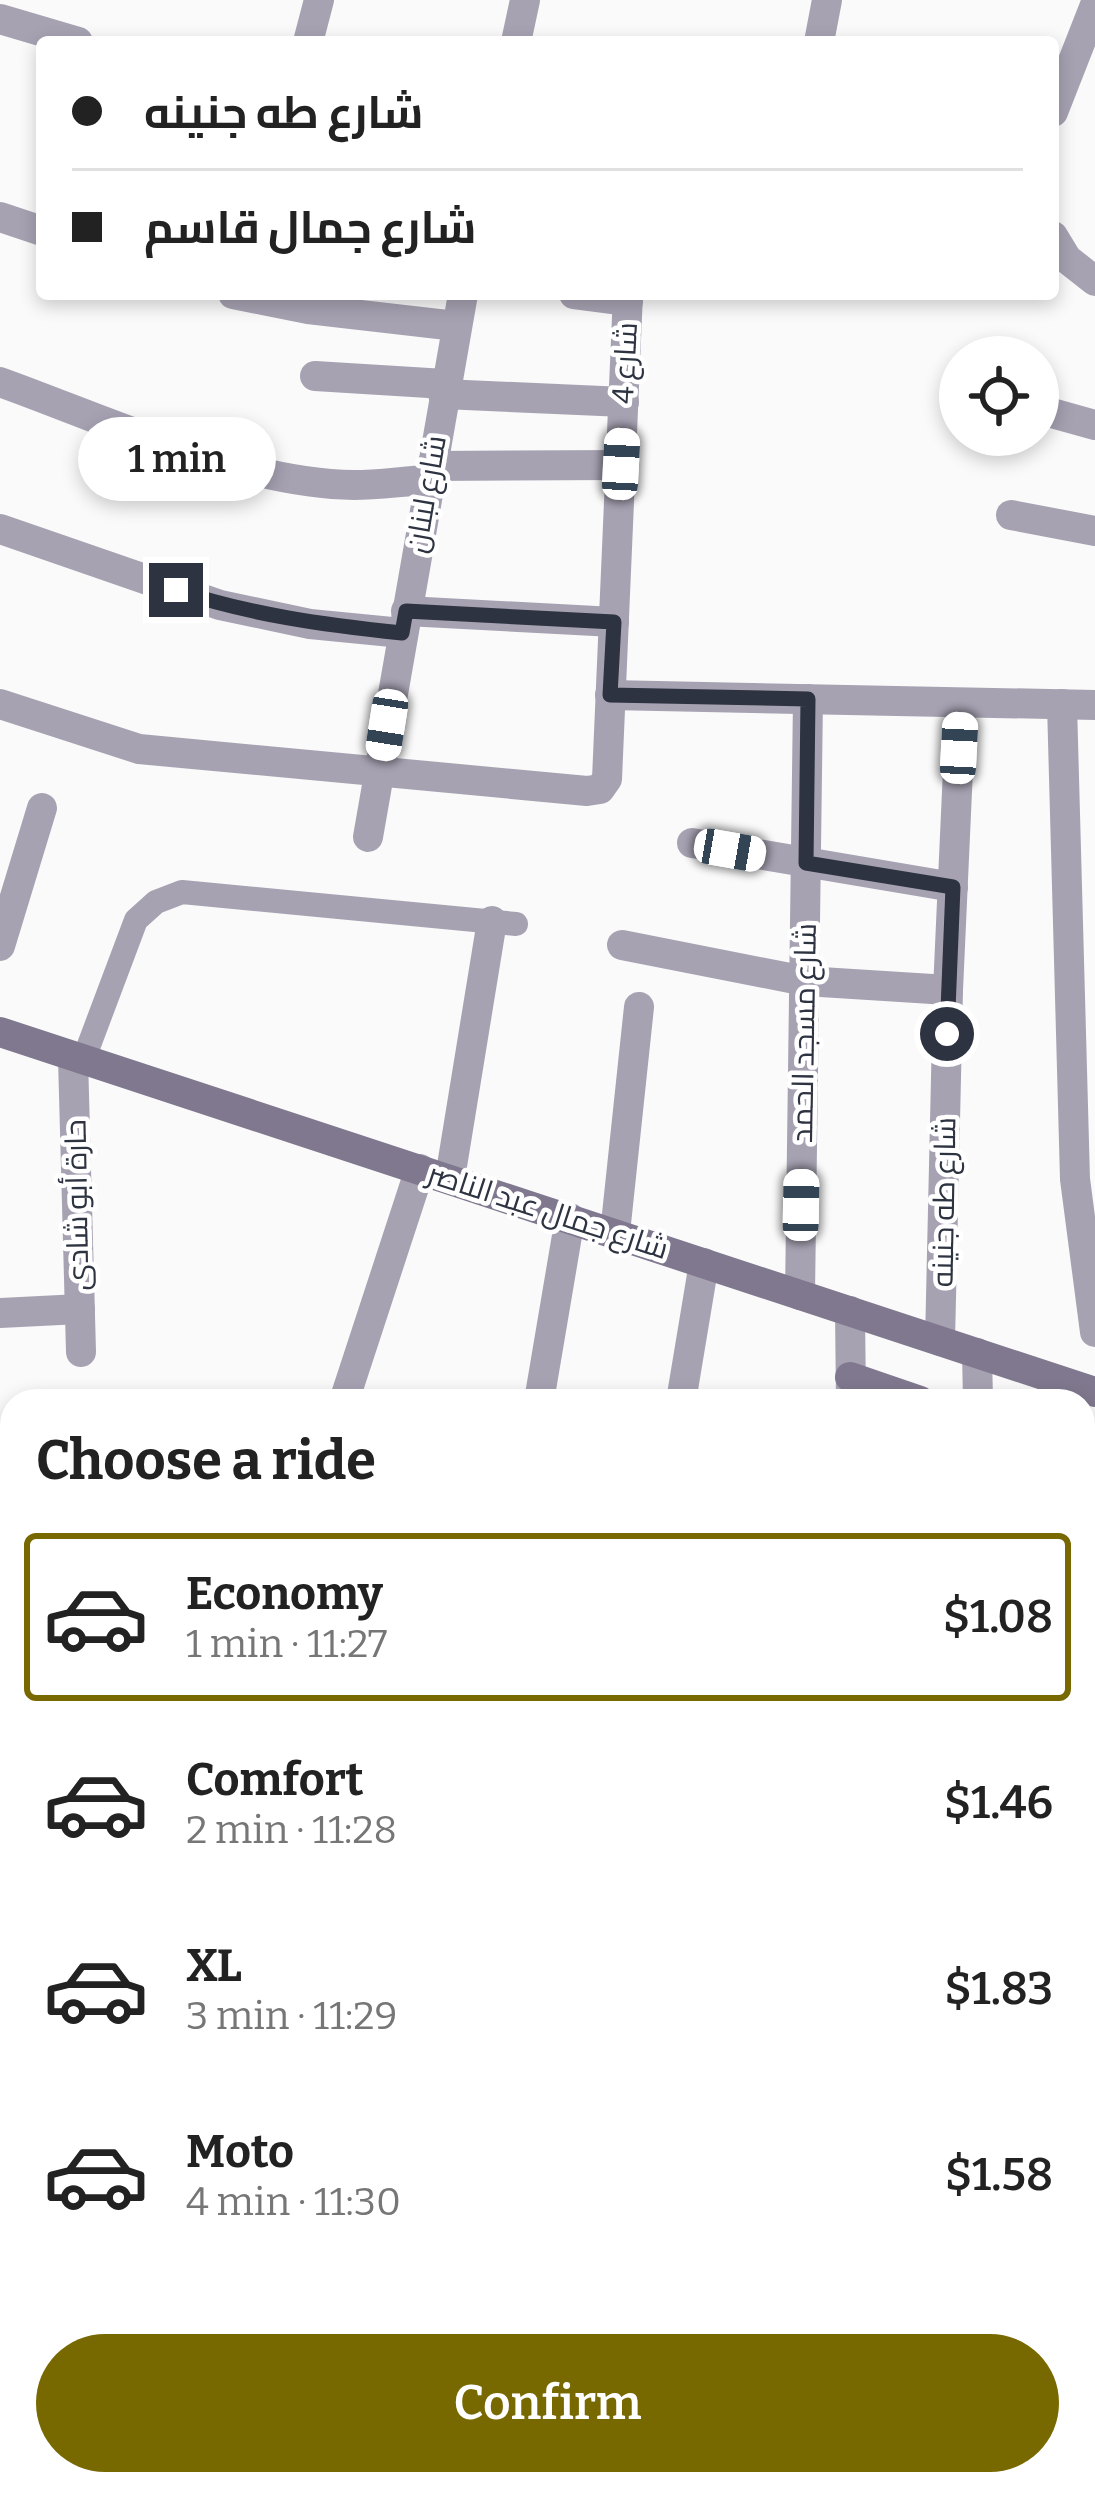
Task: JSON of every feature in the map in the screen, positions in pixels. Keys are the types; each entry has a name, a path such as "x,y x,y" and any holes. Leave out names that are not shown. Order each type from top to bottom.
{"street":[{"path":"310,36 320,0"},
{"path":"517,36 525,0"},
{"path":"820,36 827,0"},
{"path":"1059,97 1095,5"},
{"path":"0,19 58,36"},
{"path":"0,217 36,229"},
{"path":"1059,246 1067,260 1095,281"},
{"path":"260,300 456,326"},
{"name":"شارع لبنان","path":"368,837 462,300"},
{"name":"شارع 4","path":"380,771 594,791 607,778 628,300"},
{"path":"315,376 624,402"},
{"path":"0,382 203,455 276,476 352,485 429,473 621,464"},
{"path":"1059,415 1095,425"},
{"path":"1011,515 1095,531"},
{"path":"0,529 220,605 310,623 614,622"},
{"path":"610,695 1095,705"},
{"name":"شارع مسجد الحمد","path":"800,1294 808,699"},
{"name":"شارع طه جنينه","path":"940,1341 948,990 962,703"},
{"path":"0,704 139,749 380,771"},
{"path":"1062,704 1075,1179 1095,1332"},
{"path":"0,946 42,808"},
{"path":"692,843 953,887"},
{"path":"349,1389 435,1174 504,922"},
{"path":"622,945 805,981 948,990"},
{"path":"615,1234 639,1006"},
{"name":"شارع جمال عبد الناصر","path":"0,1032 1083,1389"},
{"name":"حارة أبو شادى","path":"78,1059 80,1352"},
{"path":"541,1389 570,1218"},
{"path":"682,1389 704,1263"},
{"path":"0,1313 80,1310"},
{"path":"850,1311 850,1389"},
{"path":"977,1353 978,1389"}],"lane":[{"path":"78,1059 136,920 156,902 182,892 504,922"}],"route":[{"path":"176,590 220,605 310,623 402,633 406,611 614,622 610,695 808,699 806,863 953,887 947,1034"}]}
